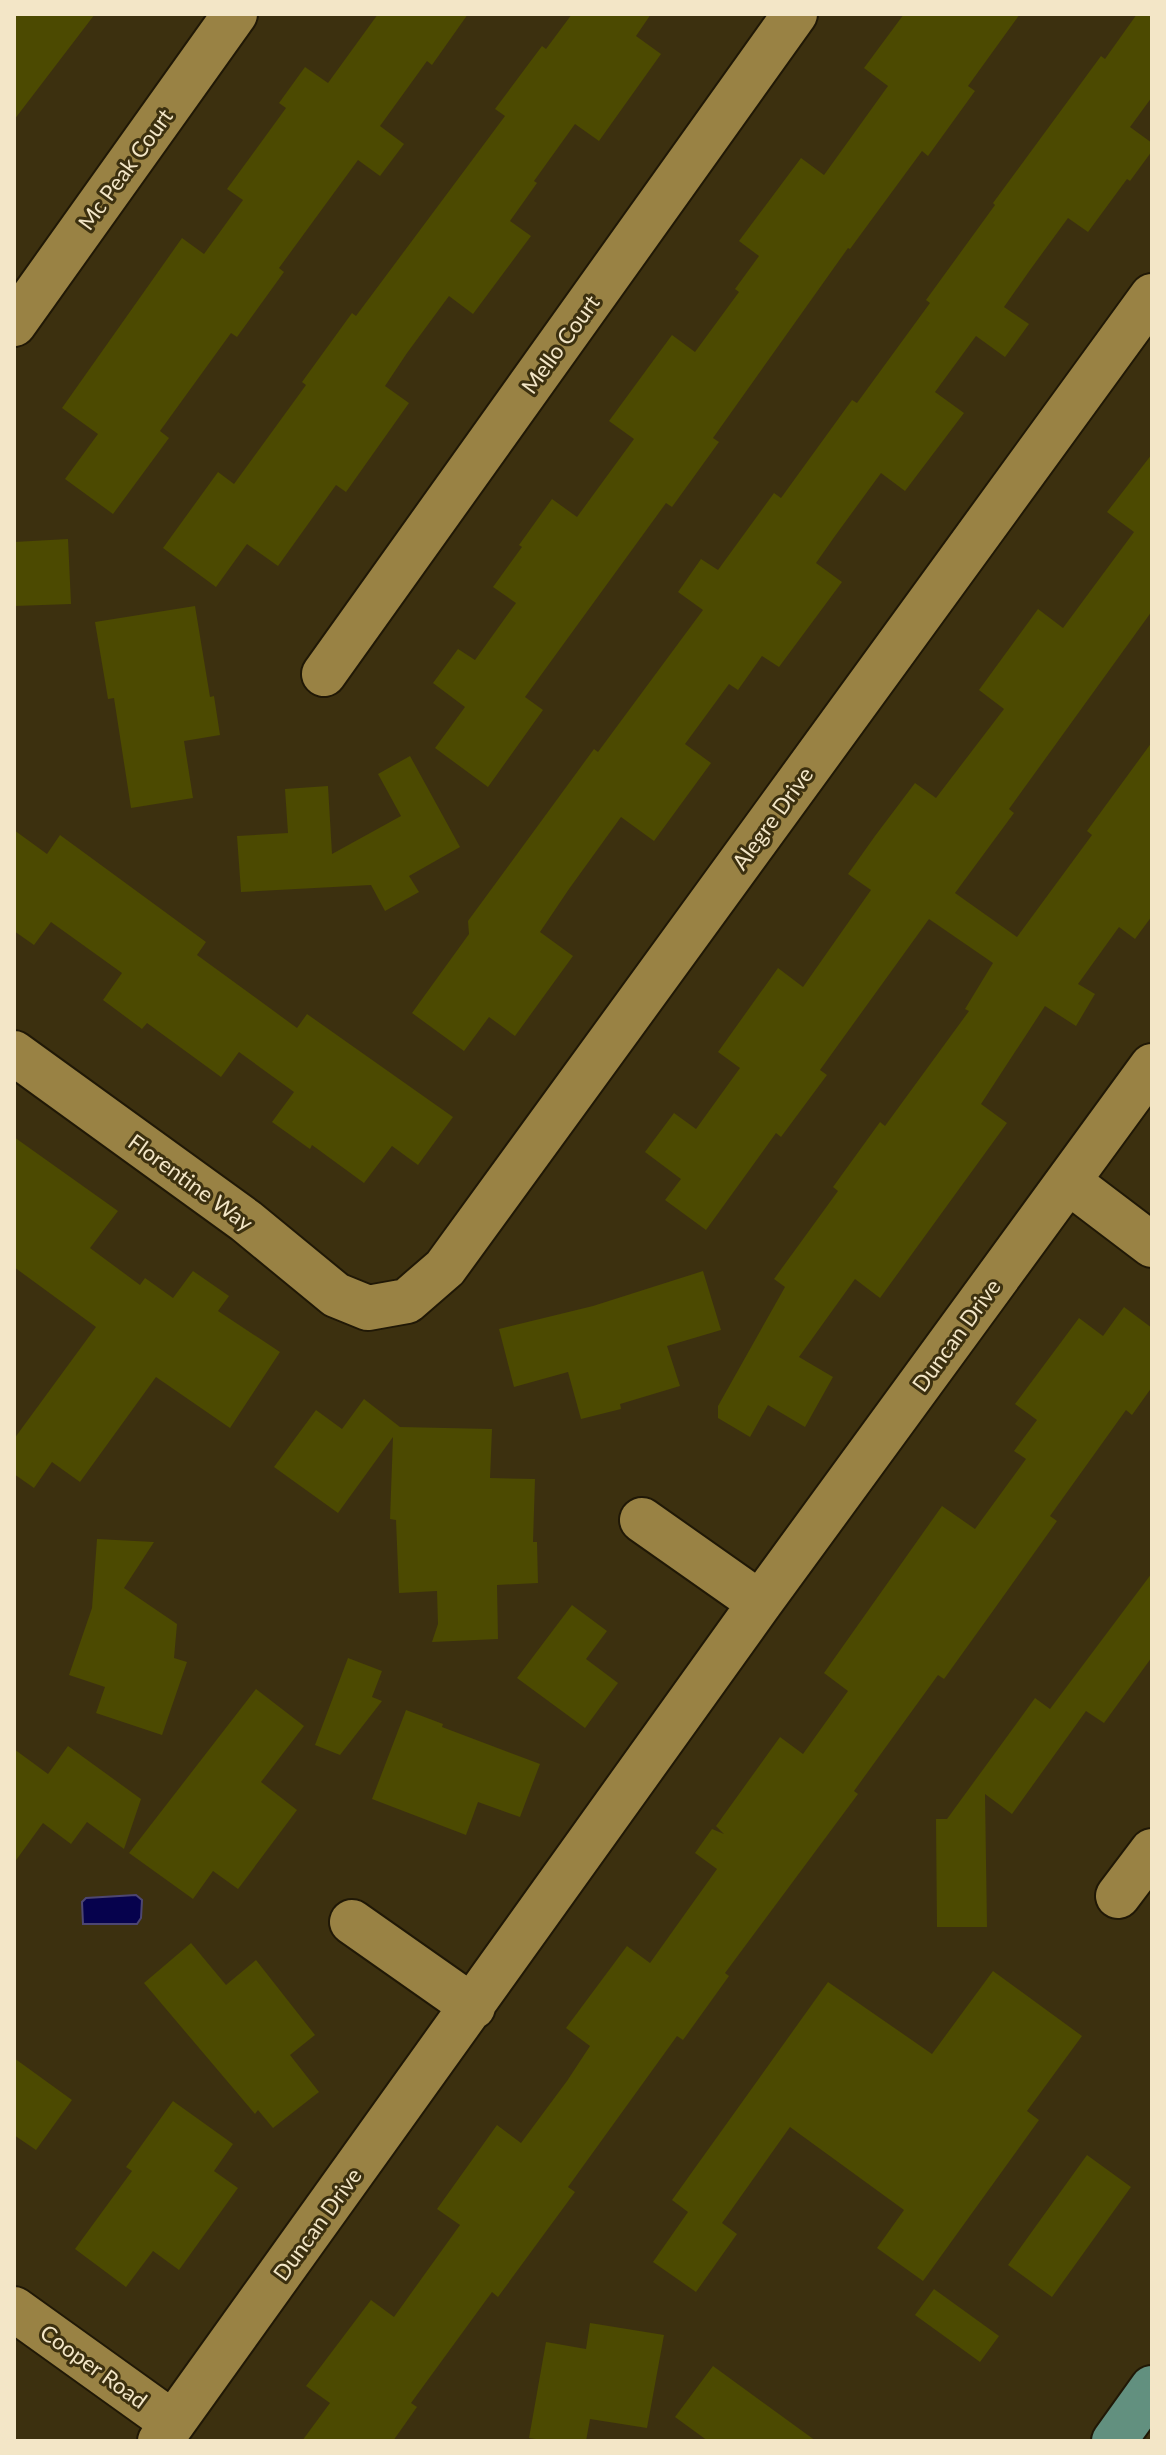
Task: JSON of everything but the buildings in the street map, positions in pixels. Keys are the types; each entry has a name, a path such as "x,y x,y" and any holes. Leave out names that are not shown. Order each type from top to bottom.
{"main road":[{"path":"1114,2441 1152,2388"}],"street":[{"name":"Mc Peak Court","path":"14,324 235,14"},
{"name":"Mello Court","path":"324,674 795,14"},
{"name":"Alegre Drive","path":"368,1308 407,1301 445,1268 1152,296"},
{"name":"Florentine Way","path":"14,1053 246,1221 336,1295 368,1308"},
{"name":"Duncan Drive","path":"167,2432 760,1603 1152,1066"},
{"path":"1069,1182 1152,1245"},
{"path":"642,1520 760,1603"},
{"path":"1118,1896 1152,1851"},
{"path":"352,1922 473,2007"},
{"name":"Cooper Road","path":"14,2309 167,2432"}],"shaded area":[{"path":"136,1895 142,1900 141,1918 137,1924 83,1924 82,1902 86,1898"}]}
